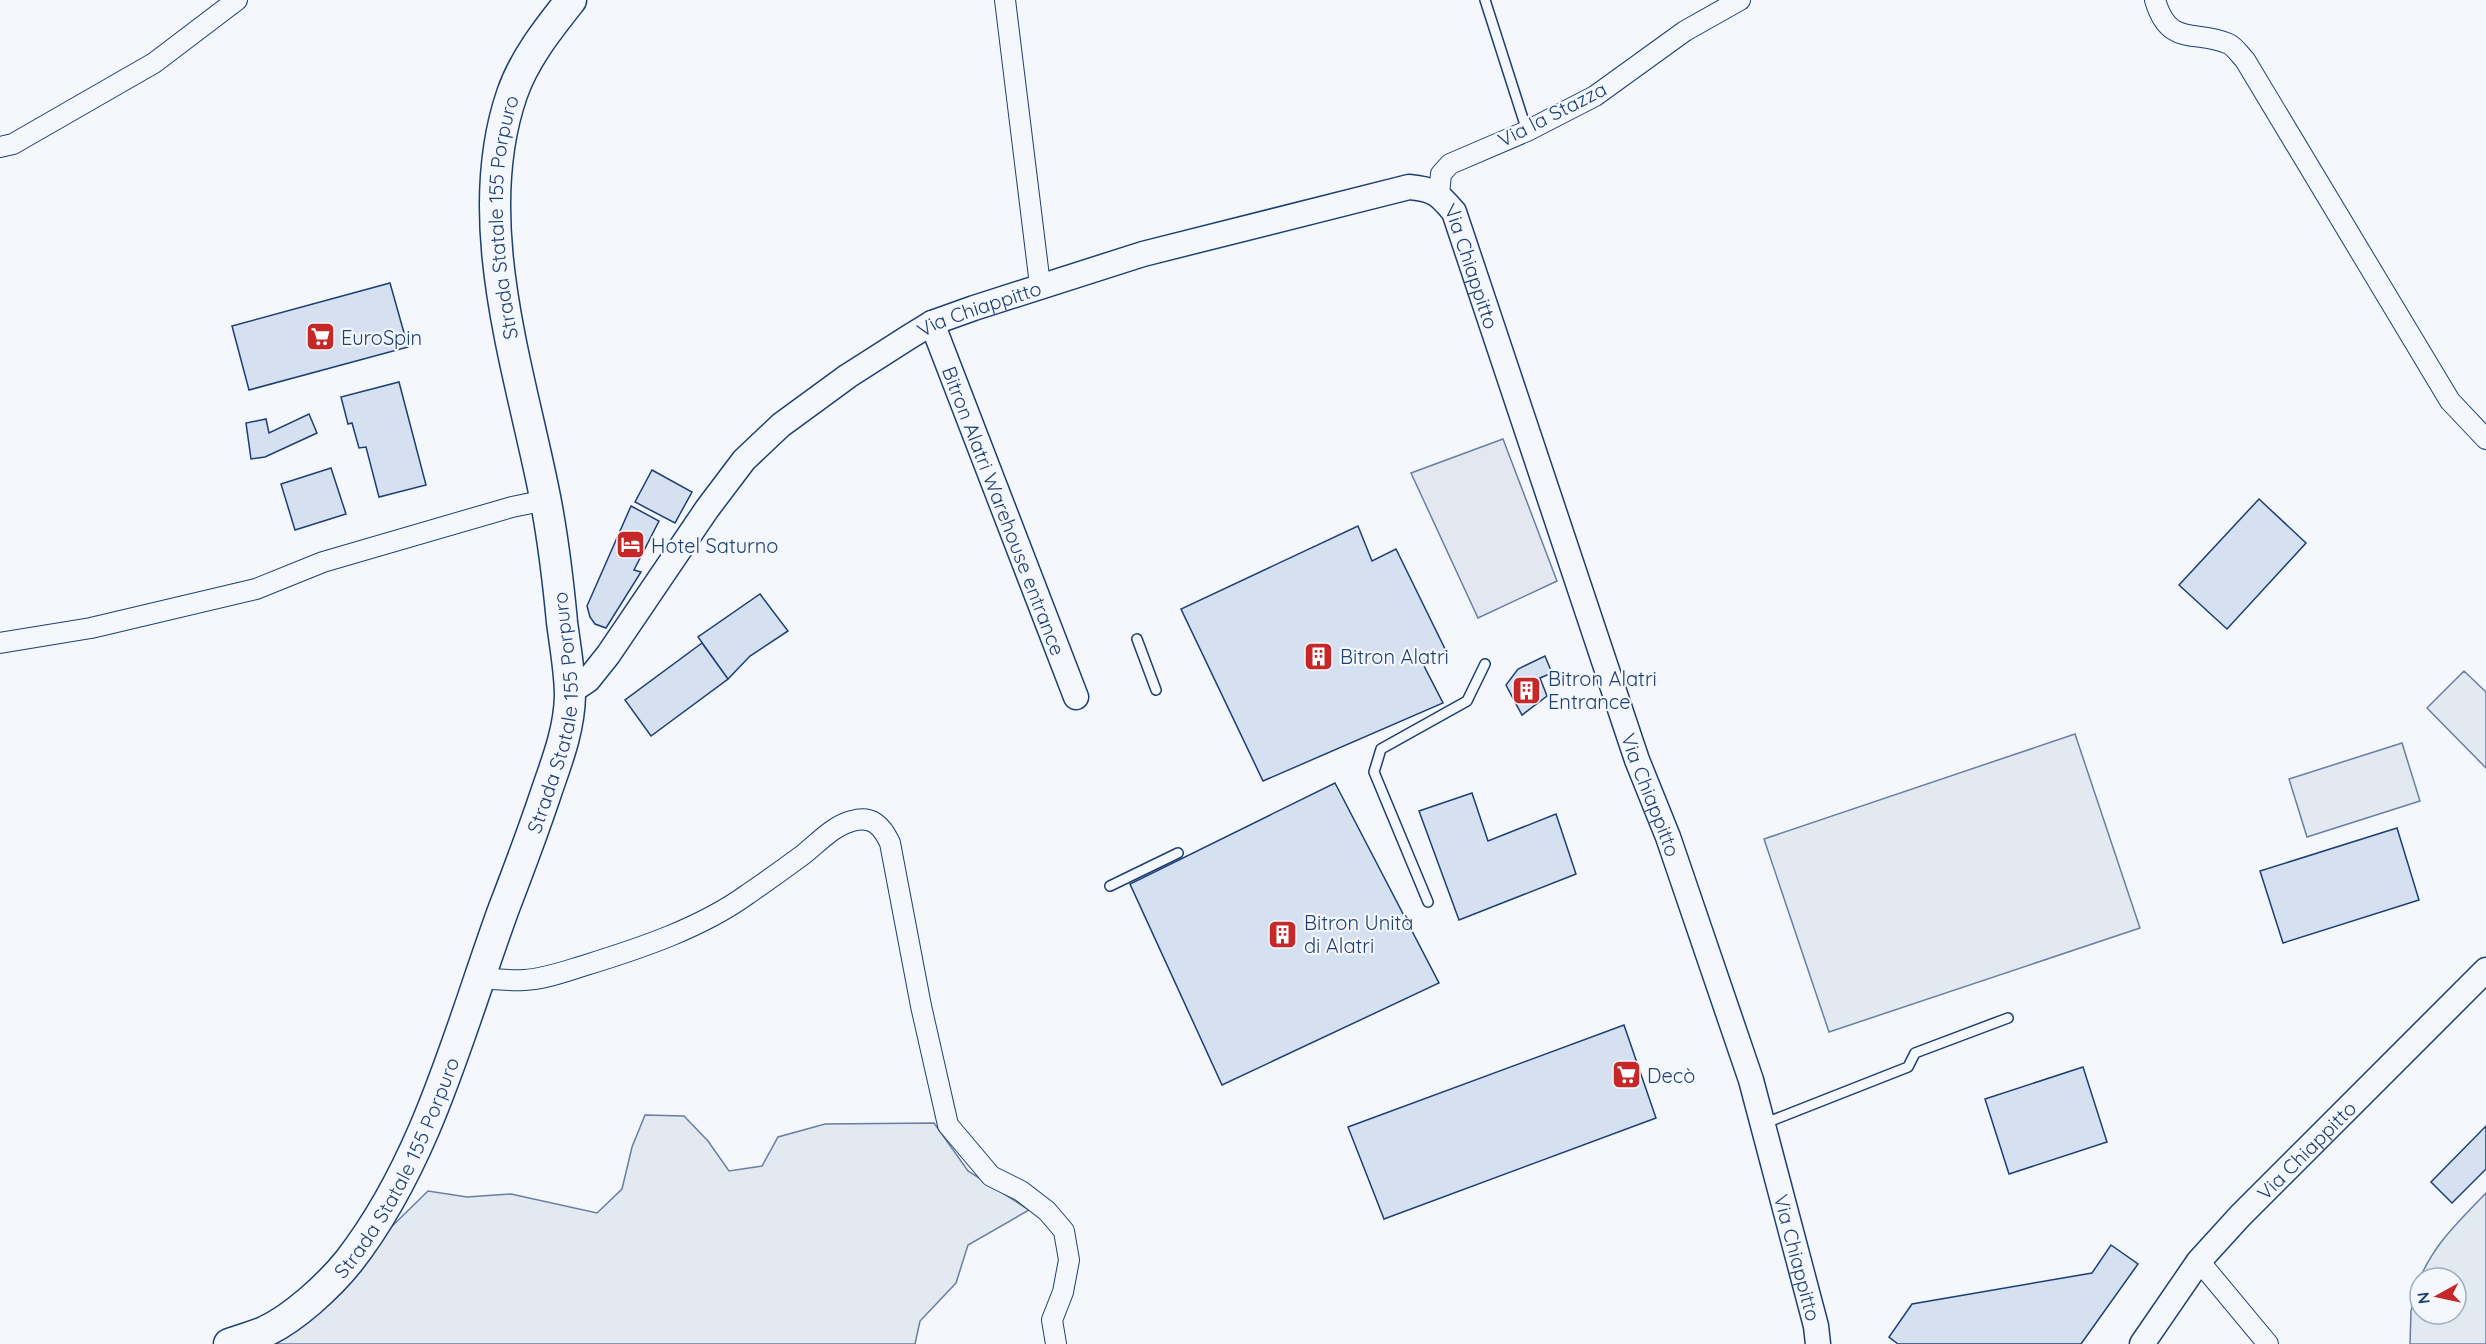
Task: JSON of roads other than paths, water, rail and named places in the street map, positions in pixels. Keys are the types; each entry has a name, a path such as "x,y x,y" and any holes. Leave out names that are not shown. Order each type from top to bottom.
{"main road":[{"name":"Strada Statale 155 Porpuro","path":"229,1344 267,1330 304,1306 347,1264 387,1206 418,1140 456,1048 478,978 535,825 567,730 570,693 555,560 546,500 508,326 497,251 496,194 501,137 513,92 534,48 571,0"}],"street":[{"path":"4,143 154,63 237,0"},
{"path":"1005,0 1040,285"},
{"name":"Via la Stazza","path":"1439,195 1441,174 1450,164 1527,131 1595,96 1685,31 1740,0"},
{"path":"2155,0 2158,12 2173,30 2189,38 2230,44 2245,60 2450,400 2486,438"},
{"name":"Via Chiappitto","path":"570,693 588,680 608,656 707,509 744,460 781,424 848,376 932,323 1040,285 1143,254 1409,187 1425,188 1439,195 1454,213 1634,750 1668,837 1751,1080 1816,1326 1818,1344"},
{"name":"Bitron Alatri Warehouse entrance","path":"932,323 1077,697"},
{"path":"0,643 91,628 256,589 323,562 512,507 546,500"},
{"path":"478,978 524,980 561,973 620,955 699,923 740,900 804,854 833,829 851,821 864,819 874,821 885,831 890,843 921,1006 948,1125 992,1176 1021,1191 1047,1211 1064,1231 1069,1260 1063,1292 1052,1320 1056,1344"},
{"name":"Via Chiappitto","path":"2142,1344 2199,1261 2240,1216 2486,970"},
{"path":"2199,1261 2268,1344"}],"lane":[{"path":"1485,0 1527,131"},
{"path":"1137,639 1156,690"},
{"path":"1428,902 1374,772 1381,750 1467,700 1485,664"},
{"path":"1110,886 1178,853"},
{"path":"1763,1124 1908,1067 1915,1053 2008,1018"}],"place":[{"name":"EuroSpin","path":"320,337"},
{"name":"Hotel Saturno","path":"630,545"},
{"name":"Bitron Alatri","path":"1319,656"},
{"name":"Bitron Alatri Entrance","path":"1527,690"},
{"name":"Bitron Unità di Alatri","path":"1283,934"},
{"name":"Decò","path":"1626,1075"}]}
